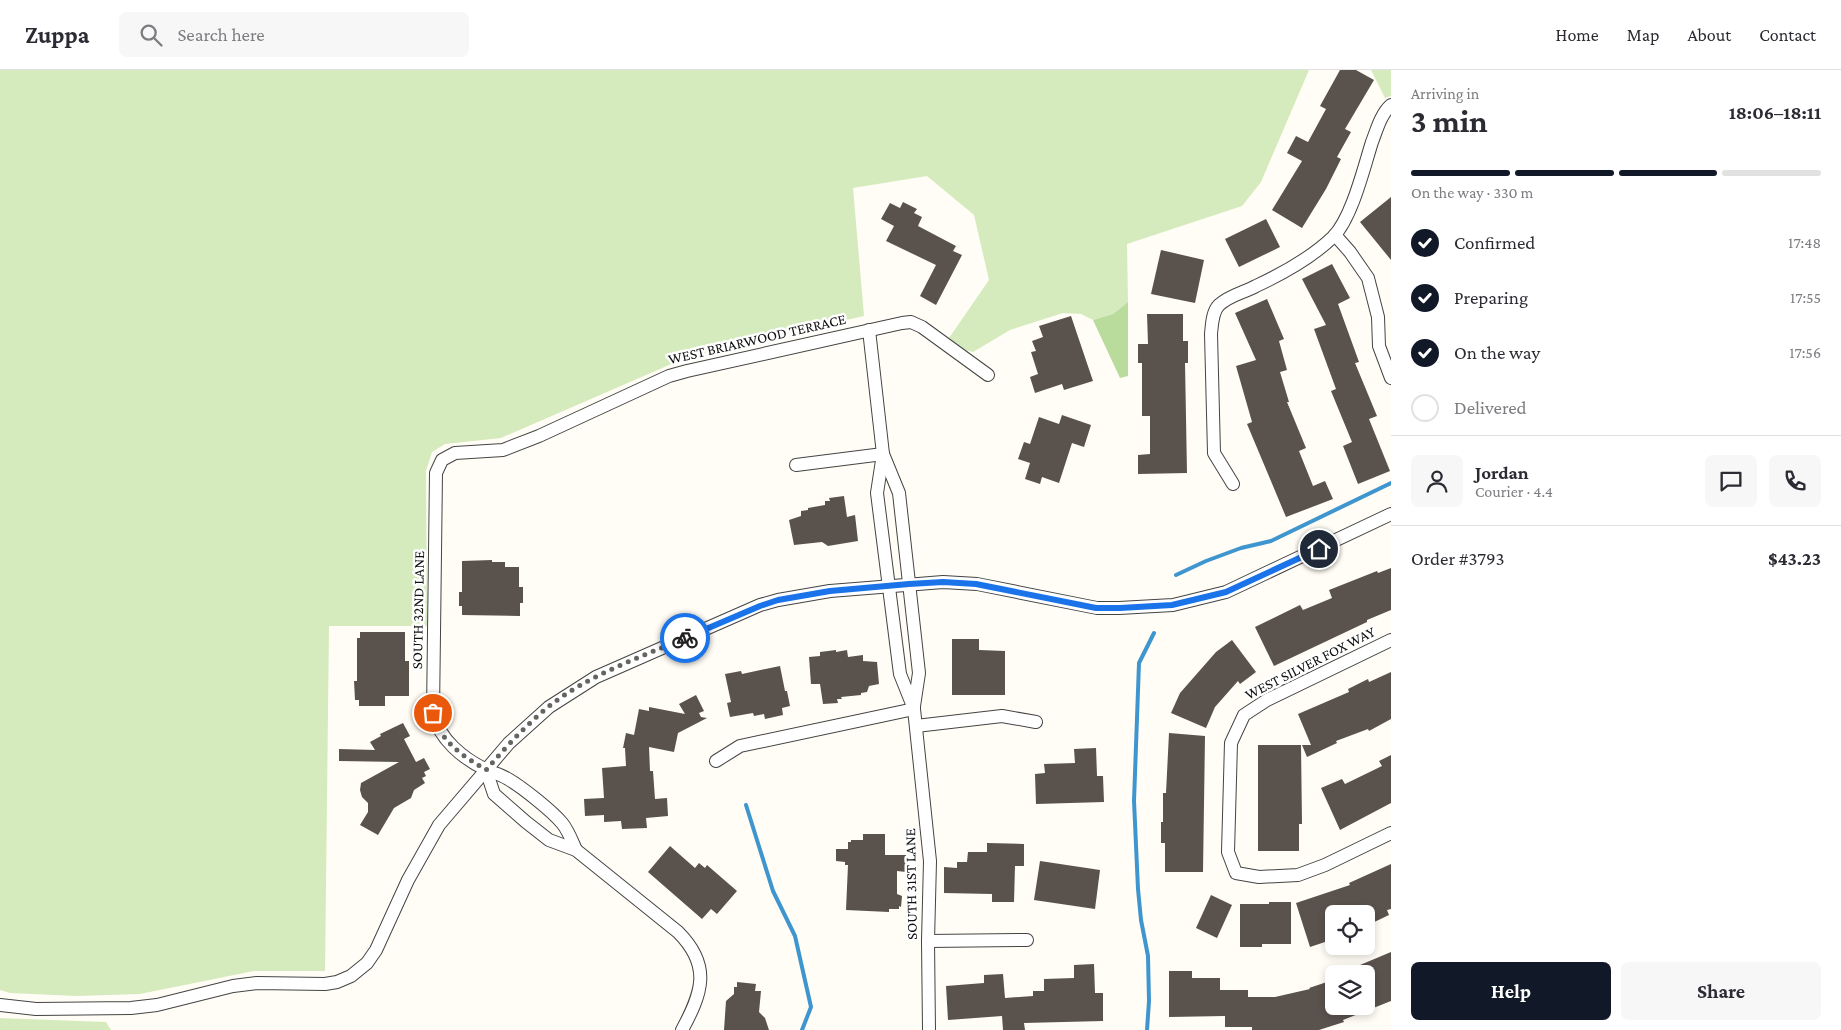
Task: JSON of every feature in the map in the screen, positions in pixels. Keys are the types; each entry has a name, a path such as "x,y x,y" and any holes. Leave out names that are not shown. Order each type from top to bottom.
{"street":[{"path":"1233,484 1214,453 1211,334 1217,306 1232,295 1253,288 1286,272 1335,235 1352,202 1379,122 1391,105"},
{"path":"1335,235 1350,252 1368,278 1378,317 1379,346 1391,378"},
{"name":"WEST BRIARWOOD TERRACE","path":"442,460 456,453 503,450 539,436 669,376 911,322 922,327 988,375"},
{"name":"SOUTH 31ST LANE","path":"869,330 884,454 898,493 902,520 919,673 914,709 930,861 928,940 929,1030"},
{"path":"796,465 884,454"},
{"name":"SOUTH 31ST LANE","path":"884,454 877,493 900,674 914,709"},
{"name":"SOUTH 32ND LANE","path":"442,460 436,473 433,713 440,732 452,746 486,770 508,778 563,823 576,850"},
{"path":"0,1005 36,1009 131,1008 157,1004 233,986 257,983 325,984 337,982 351,976 367,963 376,950 408,880 439,825 509,743 548,707 596,677 760,606 778,600 821,593 943,582 976,584 1096,608 1172,605 1226,592 1391,514"},
{"path":"881,522 902,520"},
{"name":"WEST SILVER FOX WAY","path":"1391,640 1267,700 1244,715 1231,743 1228,852 1236,873 1259,877 1298,875 1325,865 1391,833"},
{"path":"896,643 916,641"},
{"path":"716,761 740,746 914,709"},
{"path":"916,726 1002,716 1036,722"},
{"name":"SOUTH 32ND LANE","path":"486,770 494,794 549,840 576,850 678,932 693,949 700,977 698,996 682,1030"},
{"path":"928,940 1027,940"}],"green space":[{"path":"0,70 1309,70 1261,182 1242,206 1127,244 1128,302 1113,314 1093,320 1081,314 1063,313 1010,330 973,352 965,350 949,338 989,280 974,215 927,176 853,188 864,316 713,350 676,362 501,438 445,444 432,452 426,471 427,626 329,626 325,971 254,971 140,994 77,996 10,993 0,990"},
{"path":"1371,70 1391,70 1391,96 1385,98"},
{"path":"1128,302 1128,376 1120,378 1093,320 1113,314"},
{"path":"0,1018 106,1022 111,1030 0,1030"}],"building":[{"path":"1340,70 1356,70 1374,80 1345,129 1351,132 1337,157 1341,159 1326,189 1302,228 1272,210 1302,161 1287,153 1296,136 1308,142 1326,109 1320,106"},
{"path":"1391,197 1391,260 1360,222"},
{"path":"903,202 917,209 914,213 922,217 918,226 956,246 953,251 962,255 936,305 920,296 936,265 886,241 894,226 881,219 890,203 900,208"},
{"path":"1266,219 1280,247 1239,267 1225,239"},
{"path":"1161,250 1204,260 1195,303 1151,294"},
{"path":"1332,264 1350,298 1338,304 1359,362 1355,363 1377,416 1369,419 1390,471 1358,484 1343,446 1352,442 1331,391 1336,389 1314,329 1326,325 1302,279"},
{"path":"1267,299 1284,339 1279,341 1287,370 1280,372 1289,402 1287,402 1306,448 1299,451 1313,486 1325,481 1333,499 1286,517 1247,424 1252,422 1236,366 1256,360 1235,313"},
{"path":"1147,314 1183,314 1183,341 1188,341 1188,363 1185,363 1187,473 1138,474 1138,455 1150,454 1150,416 1142,416 1142,363 1138,363 1138,344 1148,344"},
{"path":"1071,316 1093,381 1064,390 1062,384 1035,393 1030,377 1038,374 1031,352 1036,351 1032,341 1043,337 1039,326"},
{"path":"1062,415 1091,425 1084,447 1072,443 1059,483 1042,477 1040,484 1025,479 1030,463 1018,459 1024,442 1030,444 1039,417 1059,424"},
{"path":"844,496 847,517 855,515 858,541 828,546 822,542 794,545 789,520 801,516 801,511 808,510 808,508 825,505 825,501 830,501 829,498"},
{"path":"492,560 492,562 505,562 505,567 519,567 519,587 523,587 523,603 520,603 520,616 462,615 462,606 459,606 459,592 462,592 462,561"},
{"path":"1391,568 1391,610 1274,666 1255,627 1300,605 1303,610 1332,598 1329,590 1377,571 1378,573"},
{"path":"360,632 405,632 405,661 409,661 409,696 385,696 385,706 359,706 359,700 355,700 354,681 357,681 357,638 360,638"},
{"path":"952,639 979,639 979,650 1005,651 1005,695 952,695"},
{"path":"1232,640 1256,672 1240,684 1238,681 1215,707 1206,728 1171,713 1180,693 1216,652"},
{"path":"836,650 836,652 847,650 848,657 863,655 863,661 877,662 879,684 869,686 867,692 861,693 861,695 841,697 842,699 837,699 838,703 823,704 820,684 811,684 809,657 820,656 820,652"},
{"path":"780,666 790,706 782,708 783,715 765,719 764,714 754,716 753,713 730,717 727,703 731,702 725,674 741,671 742,674"},
{"path":"1391,672 1391,719 1369,731 1368,729 1336,741 1337,743 1307,757 1302,745 1311,745 1298,714 1349,692 1348,689 1368,679 1369,682"},
{"path":"696,695 704,711 699,713 701,717 707,718 678,733 674,752 649,747 650,771 653,771 655,799 667,798 668,816 646,818 647,828 622,829 621,821 604,822 604,815 585,816 584,799 604,798 602,768 626,766 625,748 623,748 626,733 634,735 639,709 649,711 649,707 685,714 679,704"},
{"path":"403,723 410,736 404,739 416,762 424,758 430,769 424,772 426,776 422,778 425,783 414,790 411,798 394,808 378,835 360,825 368,812 368,803 362,797 360,790 361,783 399,762 339,761 339,749 375,750 370,742 381,736 380,734"},
{"path":"1169,733 1205,736 1203,872 1165,872 1165,843 1161,843 1161,822 1163,822 1163,793 1166,793"},
{"path":"1258,745 1301,745 1302,824 1299,824 1299,851 1258,851"},
{"path":"1096,748 1097,776 1103,776 1104,802 1036,804 1035,774 1045,773 1044,764 1075,763 1074,749"},
{"path":"1391,755 1391,803 1340,830 1321,788 1342,779 1345,784 1382,766 1379,761"},
{"path":"863,834 885,834 885,855 906,855 906,872 897,871 897,894 902,896 899,909 889,909 889,912 846,910 848,865 845,865 845,862 836,861 836,849 848,849 848,842 851,842 851,840 863,840"},
{"path":"987,843 1024,844 1024,866 1015,866 1014,902 992,902 992,894 944,893 944,867 957,868 957,862 967,862 968,852 987,852"},
{"path":"670,846 695,868 699,863 705,868 707,865 737,891 717,914 711,909 702,919 648,872"},
{"path":"1040,861 1100,870 1095,909 1034,900"},
{"path":"1391,864 1391,909 1387,910 1389,915 1375,922 1375,905 1325,905 1325,942 1310,947 1296,903 1350,885 1349,883"},
{"path":"1211,895 1232,905 1217,938 1196,928"},
{"path":"1269,902 1291,902 1291,944 1262,944 1262,947 1240,947 1240,904 1269,904"},
{"path":"1391,952 1391,1001 1375,1007 1375,965 1360,965"},
{"path":"1094,964 1095,993 1103,993 1103,1021 1024,1023 1025,1030 1003,1030 1002,1016 948,1020 946,986 984,983 984,975 1003,974 1005,998 1033,996 1033,991 1044,991 1044,979 1074,978 1074,965"},
{"path":"1169,971 1192,971 1192,978 1220,978 1220,990 1248,990 1248,997 1275,997 1325,983 1325,1015 1356,1015 1343,1020 1344,1022 1319,1030 1252,1030 1252,1027 1225,1027 1225,1016 1169,1017"},
{"path":"737,982 756,984 755,991 761,991 759,1012 765,1018 769,1030 724,1030 726,1001 734,994 734,987 737,987"}],"waterway":[{"path":"1176,575 1241,548 1271,541 1391,483"},
{"path":"1147,1030 1149,1001 1148,956 1141,920 1138,889 1134,801 1139,663 1154,633"},
{"path":"746,805 773,891 795,936 811,1007 802,1030"}],"way so far":[{"path":"433,713 440,732 452,746 486,770 509,743 548,707 570,692 596,677 685,638"}],"route":[{"path":"685,638 778,600 830,591 909,584 943,582 976,584 1096,608 1172,605 1226,592 1319,549"}]}
